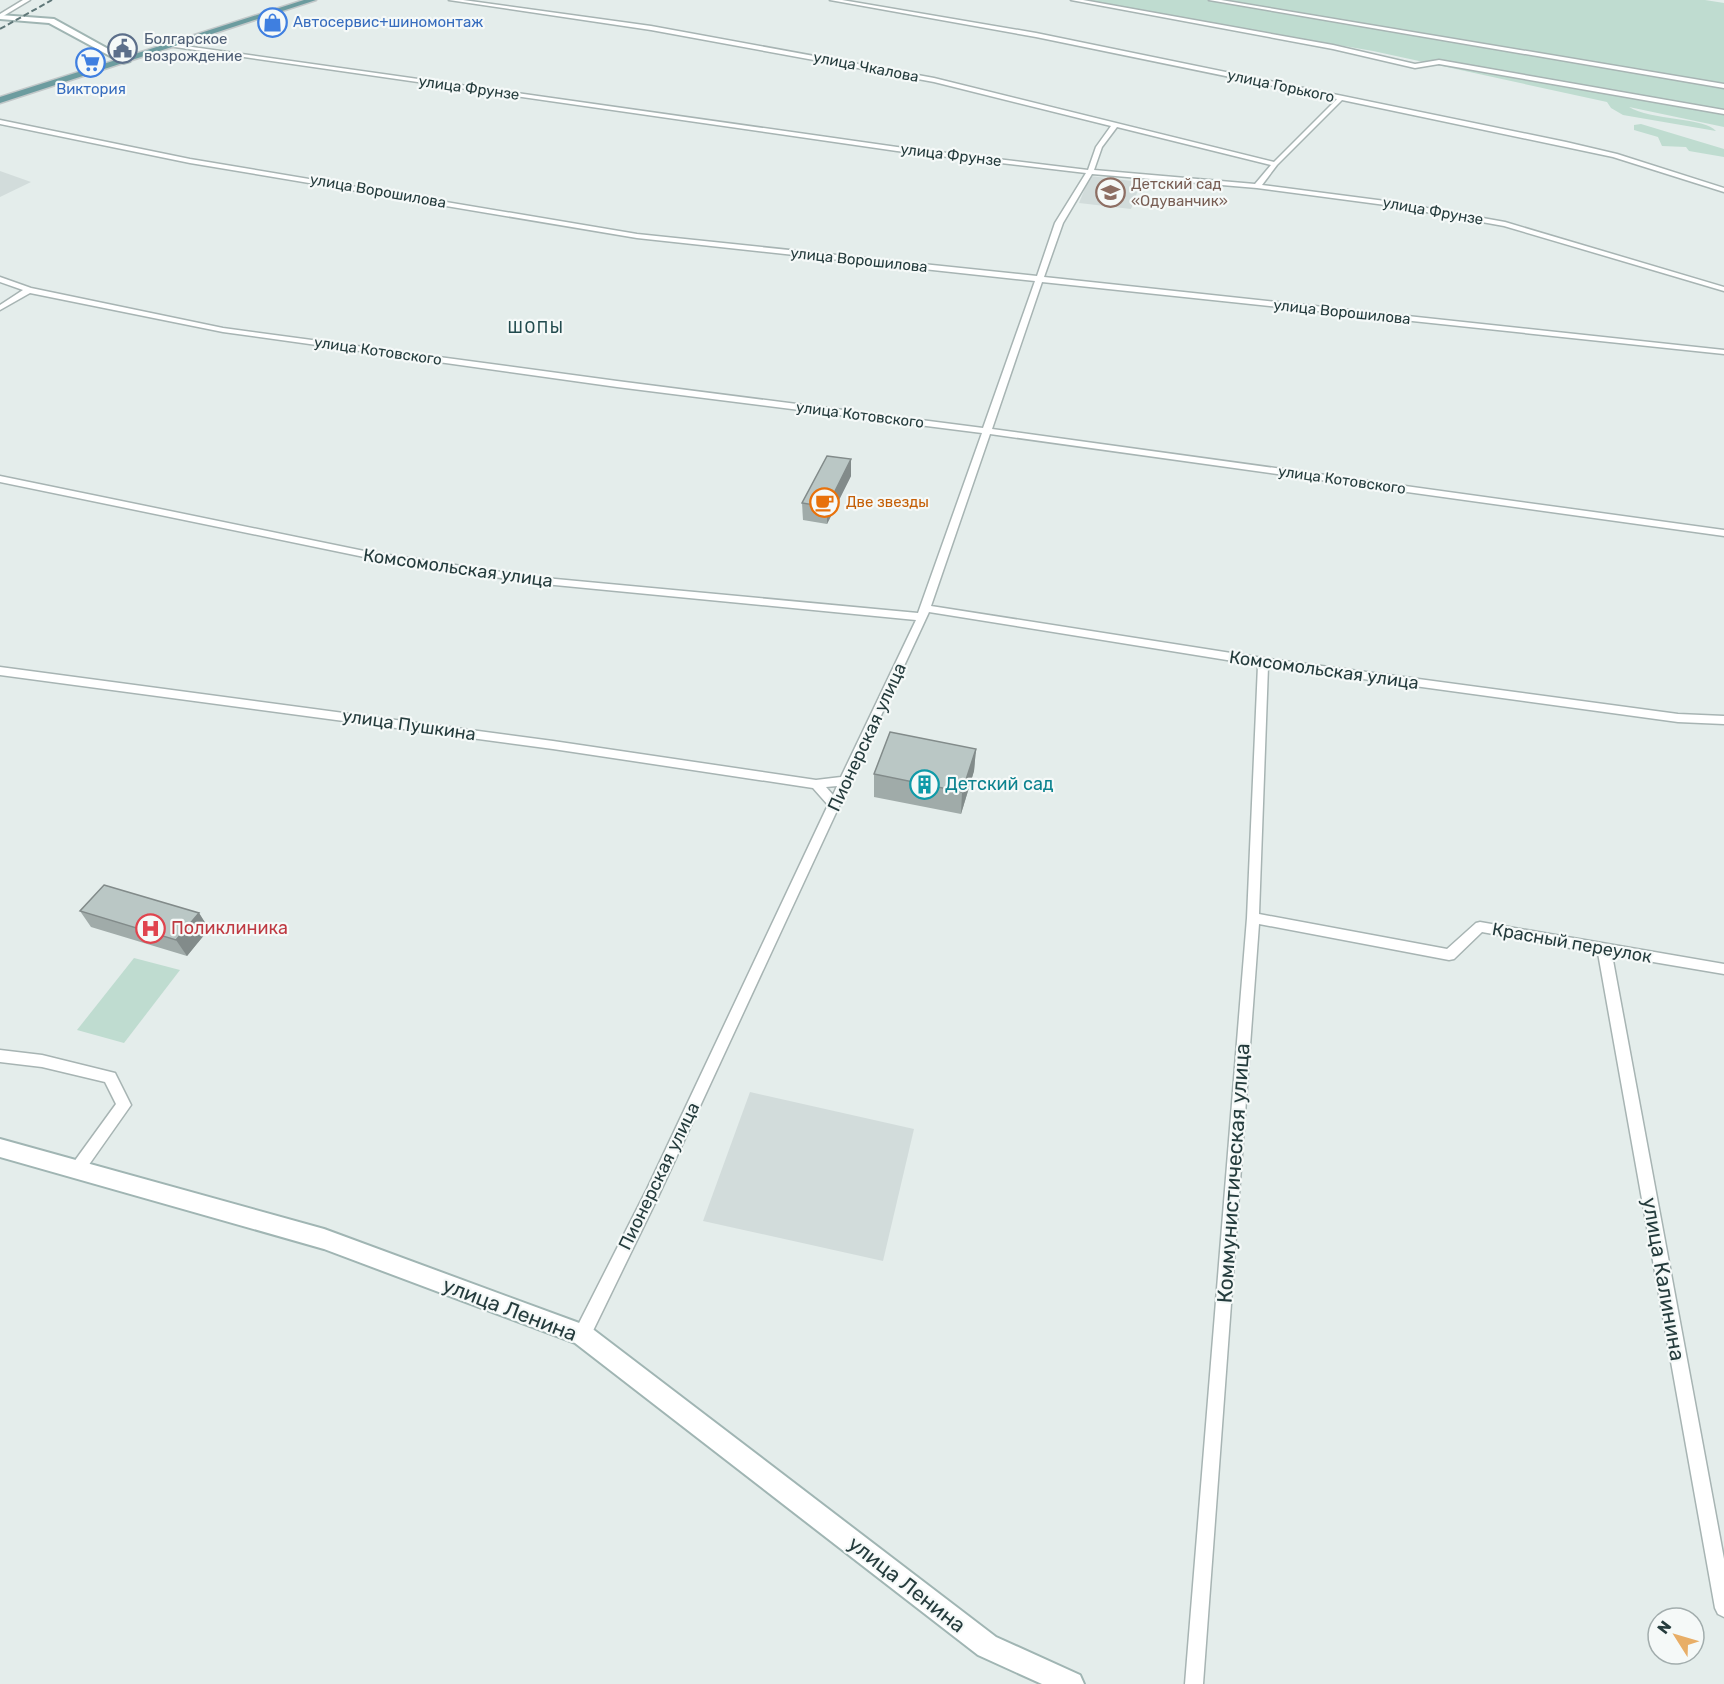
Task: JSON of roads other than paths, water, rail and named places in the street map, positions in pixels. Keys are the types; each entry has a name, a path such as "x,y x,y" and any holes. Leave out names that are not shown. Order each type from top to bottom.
{"main road":[{"path":"0,100 312,0"}],"street":[{"path":"0,17 27,0"},
{"name":"улица Чкалова","path":"452,0 651,28 934,80 1275,164"},
{"name":"улица Горького","path":"833,0 1036,35 1615,155 1724,190"},
{"path":"1074,0 1333,47 1415,66 1439,62 1724,112"},
{"path":"1212,0 1724,86"},
{"path":"0,17 51,21 126,61"},
{"name":"улица Фрунзе","path":"171,46 723,125 1090,172 1257,186 1381,202 1483,220 1584,246 1724,289"},
{"path":"1257,186 1275,164 1340,99"},
{"name":"улица Ворошилова","path":"0,122 190,161 637,236 1724,352"},
{"name":"Пионерская улица","path":"582,1335 924,613 1059,223 1090,172 1099,147 1115,125"},
{"name":"улица Котовского","path":"0,279 29,290 223,330 987,431 1724,533"},
{"path":"0,308 29,290"},
{"name":"Комсомольская улица","path":"0,479 369,555 534,580 924,613 1642,713 1724,720"},
{"name":"Коммунистическая улица","path":"1194,1684 1253,918 1263,662"},
{"name":"улица Пушкина","path":"0,671 494,736 816,784 846,781"},
{"path":"816,784 835,805"},
{"name":"Красный переулок","path":"1253,918 1449,955 1480,927 1724,969"},
{"name":"улица Калинина","path":"1604,949 1724,1608"},
{"path":"0,1056 42,1061 110,1077 124,1105 76,1171"},
{"name":"улица Ленина","path":"0,1148 324,1239 582,1335 987,1646 1071,1684"}],"railway":[{"path":"0,29 52,0"}],"place":[{"name":"Автосервис+шиномонтаж","path":"272,22"},
{"name":"Болгарское возрождение","path":"123,48"},
{"name":"Виктория","path":"91,62"},
{"name":"Детский сад «Одуванчик»","path":"1110,193"},
{"name":"Две звезды","path":"825,502"},
{"name":"Детский сад","path":"924,784"},
{"name":"Поликлиника","path":"150,928"}],"district":[{"name":"ШОПЫ","path":"536,327"}]}
